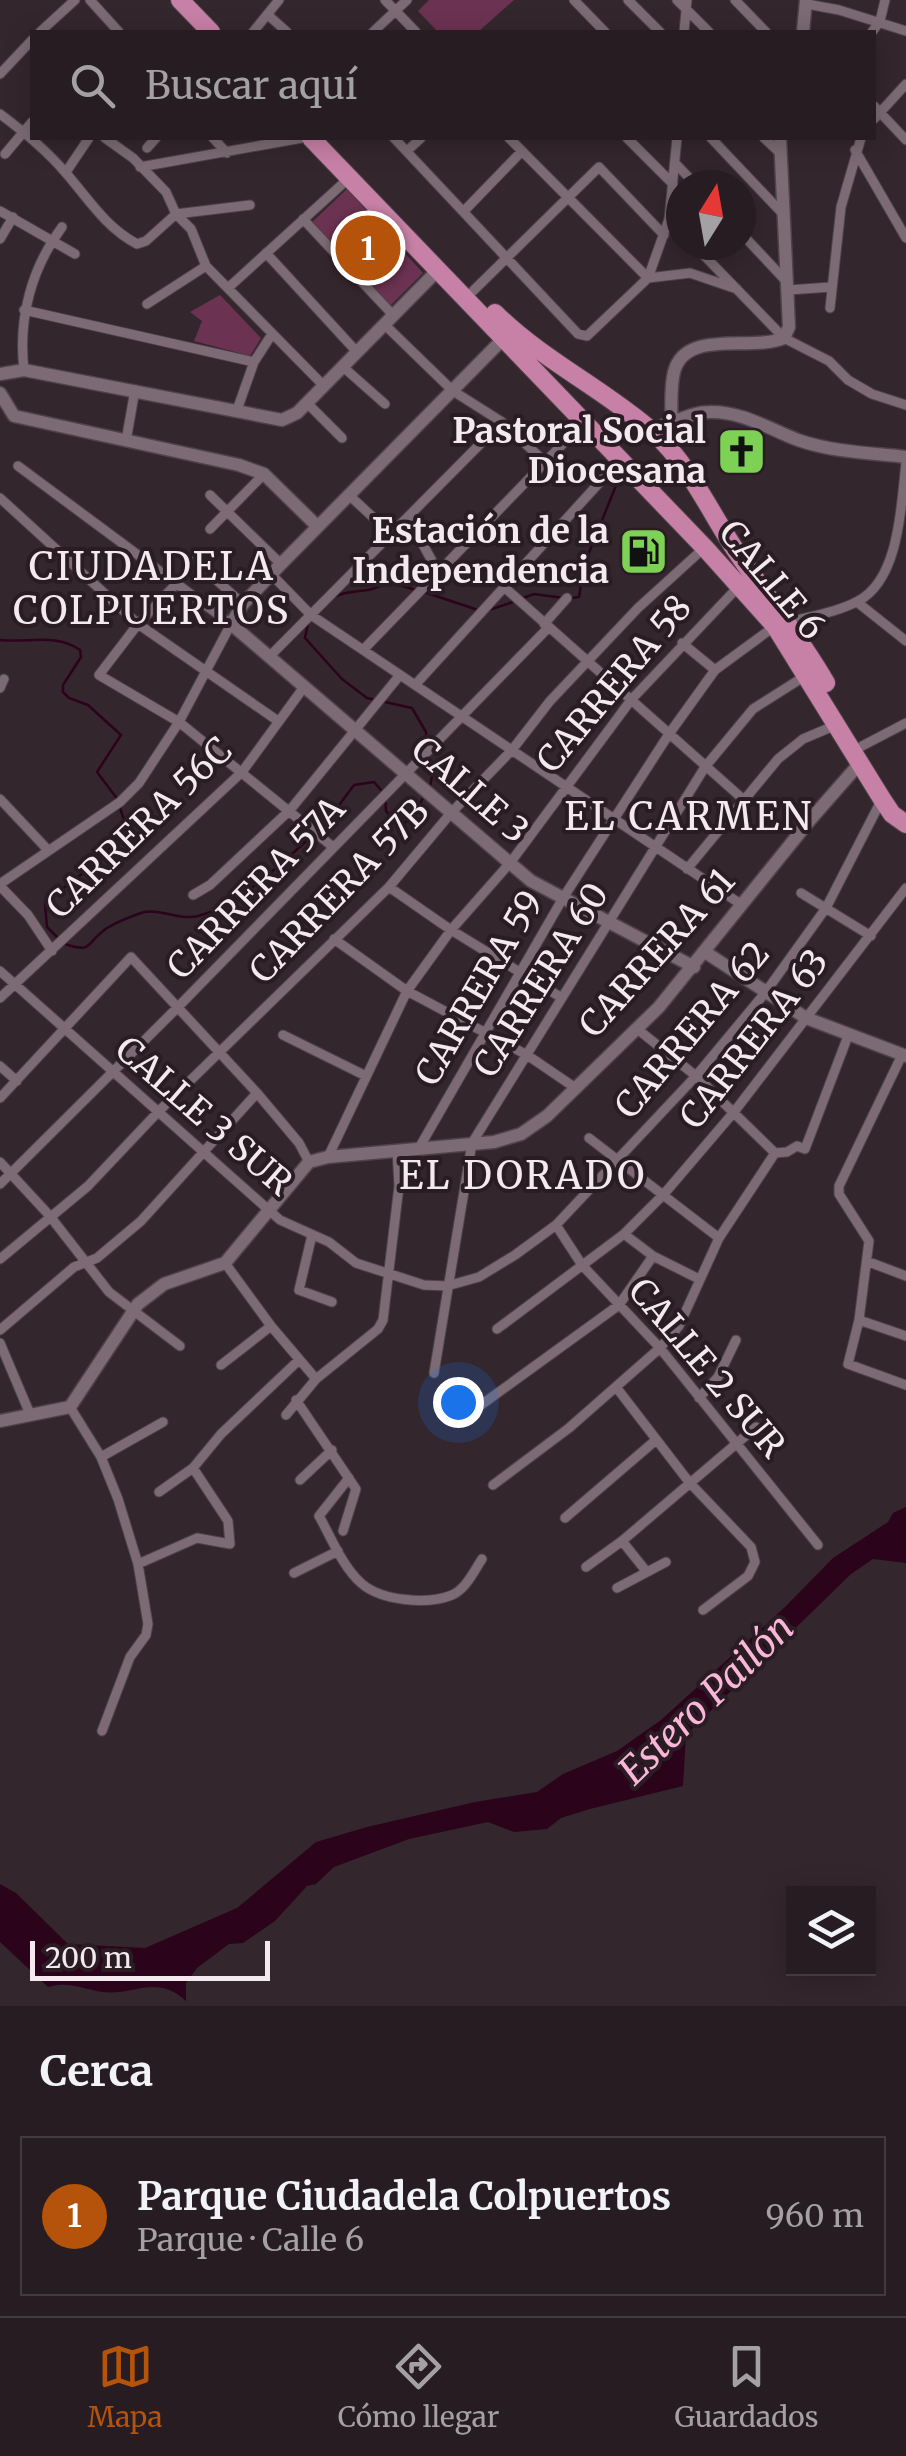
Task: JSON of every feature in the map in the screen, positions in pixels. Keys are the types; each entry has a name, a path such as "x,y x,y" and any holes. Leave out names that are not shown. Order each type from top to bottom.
{"highway":[{"path":"180,0 209,30"},
{"path":"194,0 222,30"},
{"name":"CALLE 6","path":"314,140 739,586 782,624 836,724 906,810"},
{"name":"CALLE 6","path":"326,140 521,337 650,429 671,450 761,587 861,755 882,799 892,814 906,824"},
{"path":"584,422 586,404 602,395"},
{"path":"671,514 682,518 692,514 700,506 701,495"}],"main road":[{"path":"802,30 807,2"},
{"path":"671,450 674,372 678,360 690,349 713,345 771,344 784,338 788,327 780,140"},
{"path":"0,374 24,370 282,420 297,413 437,271"},
{"path":"231,624 243,604 317,526 504,338"},
{"path":"0,394 14,416 239,465 264,474 317,526"},
{"path":"650,429 674,424 688,415 737,415 822,446 906,460"},
{"name":"CALLE 3","path":"231,624 531,881 694,967"},
{"name":"CARRERA 61","path":"328,1157 494,1142 521,1134 547,1116 694,967 861,755"},
{"path":"705,952 806,1018 904,1056"},
{"path":"0,1421 70,1407 132,1312 164,1284 225,1263 308,1162 328,1157"}],"street":[{"path":"42,30 75,0"},
{"path":"90,0 117,30"},
{"path":"255,30 279,0"},
{"path":"385,0 414,30"},
{"path":"375,30 407,0"},
{"path":"574,0 603,30"},
{"path":"628,0 658,30"},
{"path":"677,0 686,4 707,30"},
{"path":"735,0 764,30"},
{"path":"873,30 885,0"},
{"path":"807,2 906,31"},
{"path":"684,30 686,4"},
{"path":"268,15 285,30"},
{"path":"106,30 111,23"},
{"path":"0,74 30,42"},
{"path":"906,84 876,111 906,140"},
{"path":"0,114 30,138"},
{"path":"6,154 30,124"},
{"path":"32,140 66,172 94,210 136,244 146,241 176,214 250,205"},
{"path":"66,172 88,140"},
{"path":"108,140 166,192 176,214 191,229 206,266 323,385"},
{"path":"147,148 154,140"},
{"path":"215,140 227,153"},
{"path":"140,166 292,140"},
{"path":"396,140 578,334 587,336 648,278 666,229"},
{"path":"407,151 419,140"},
{"path":"511,140 648,278"},
{"path":"629,140 666,176"},
{"path":"675,170 678,140"},
{"path":"713,140 785,216"},
{"path":"766,140 780,153"},
{"path":"830,308 840,207 860,140"},
{"path":"855,149 906,238"},
{"path":"464,210 522,151"},
{"path":"675,162 682,170"},
{"path":"474,292 596,168 603,168 664,235"},
{"path":"228,288 349,178"},
{"path":"0,210 75,254"},
{"path":"0,239 12,217"},
{"path":"303,218 452,391 502,422 545,462"},
{"path":"24,370 20,334 24,310 43,257 62,227"},
{"path":"756,250 788,287 831,288"},
{"path":"266,253 356,351"},
{"path":"709,260 784,338 829,362 848,380 872,394 906,405"},
{"path":"147,304 206,266"},
{"path":"648,278 690,272 738,289"},
{"path":"24,310 254,362"},
{"path":"237,410 254,362 272,334"},
{"path":"342,366 384,404"},
{"path":"126,440 135,390"},
{"path":"306,402 342,438"},
{"path":"269,656 502,422"},
{"path":"363,650 584,422"},
{"path":"414,684 620,460"},
{"path":"905,639 857,602 867,595 889,564 897,540 906,460"},
{"path":"18,466 231,624 179,722 139,783 120,802 0,885 28,915 52,950"},
{"path":"210,529 264,474"},
{"path":"210,495 226,509 311,615 742,906"},
{"path":"350,496 391,534"},
{"path":"0,498 138,624 278,722"},
{"path":"408,517 438,572"},
{"name":"CARRERA 57B","path":"0,1259 88,1186 158,1112 389,887 451,813 512,750 550,701 638,608 705,548"},
{"path":"193,559 243,604"},
{"path":"177,583 99,674 179,722 334,847"},
{"name":"CARRERA 58","path":"328,1157 407,991 451,930 510,863 631,700 739,586"},
{"path":"504,587 744,800"},
{"name":"CARRERA 57A","path":"0,1184 462,717 567,598"},
{"name":"CARRERA 59","path":"419,1148 563,898 668,734 715,670 782,624 857,602"},
{"path":"682,643 715,670"},
{"name":"CARRERA 60","path":"434,1374 472,1143 705,766 753,709 807,674"},
{"path":"193,895 290,810 400,675"},
{"name":"CARRERA 56C","path":"0,998 242,772 304,687"},
{"path":"861,755 906,723"},
{"path":"687,868 778,758 804,739 836,724"},
{"path":"0,799 47,849"},
{"name":"CARRERA 62","path":"447,1286 479,1277 556,1225 696,1076 765,993 826,908 882,799"},
{"path":"389,887 518,974 562,998"},
{"name":"CARRERA 63","path":"497,1329 624,1234 664,1194 734,1112 906,888"},
{"path":"801,893 870,936"},
{"path":"334,939 407,991 527,1055 574,1087"},
{"path":"0,1098 131,956 257,1092 299,1144 308,1162"},
{"name":"CALLE 3 SUR","path":"0,971 268,1210 336,1247 348,1258 408,1282 447,1286"},
{"path":"636,1028 696,1076 774,1153"},
{"path":"283,1035 366,1076"},
{"path":"774,1153 797,1146 805,1149 848,1036"},
{"path":"904,1056 839,1186 839,1194 866,1232 868,1262 848,1364 904,1384 906,1372"},
{"path":"0,1066 17,1082"},
{"path":"0,1330 74,1267 96,1258 140,1220 257,1092"},
{"path":"588,1138 720,1238"},
{"path":"286,1416 316,1379 378,1328 382,1320 399,1186 397,1150"},
{"path":"493,1485 569,1428 660,1348 678,1326 720,1238 774,1153"},
{"path":"0,1162 49,1215 108,1292 180,1346"},
{"name":"CALLE 2 SUR","path":"556,1225 582,1264 660,1348 818,1545"},
{"path":"624,1234 653,1256 700,1279"},
{"path":"312,1235 299,1290 332,1302"},
{"path":"463,1418 619,1305 653,1256"},
{"path":"868,1262 906,1276"},
{"path":"225,1263 316,1379"},
{"path":"859,1320 906,1336"},
{"path":"220,1365 271,1326"},
{"path":"699,1398 718,1377 736,1340"},
{"path":"0,1342 30,1414"},
{"path":"159,1492 193,1468 221,1434 299,1360"},
{"path":"616,1387 689,1482 752,1547 755,1562 748,1576 703,1610"},
{"path":"296,1400 356,1489 344,1531"},
{"path":"70,1407 101,1457 118,1500 138,1564 148,1624 146,1636 130,1658 102,1731"},
{"path":"101,1457 163,1422"},
{"path":"586,1566 622,1541 756,1426"},
{"path":"566,1518 656,1440"},
{"path":"300,1480 332,1450"},
{"path":"138,1564 198,1538 230,1544 228,1522 193,1468"},
{"path":"349,1478 319,1516 362,1584 402,1600 454,1594 468,1582 482,1559"},
{"path":"622,1541 646,1571"},
{"path":"294,1572 338,1551"},
{"path":"617,1588 666,1562"}],"shaded area":[{"path":"429,0 514,0 480,30 436,30 418,11"},
{"path":"347,189 423,273 390,306 311,223"},
{"path":"220,295 261,338 250,356 194,341 202,321 190,312"}],"water":[{"name":"Estero Pailón","path":"906,1507 906,1563 873,1559 851,1574 686,1735 683,1786 561,1818 547,1829 514,1832 488,1822 409,1839 334,1867 316,1884 307,1886 275,1921 243,1943 229,1944 197,1968 186,1983 186,2001 165,1988 102,1992 69,1985 48,1987 0,1942 0,1884 16,1893 68,1944 145,1948 237,1908 316,1842 475,1802 537,1792 563,1774 617,1751 661,1720 833,1558"}],"waterway":[{"path":"572,598 579,597 584,565 617,483"},
{"path":"334,597 389,582 416,590"},
{"path":"424,592 478,610"},
{"path":"523,598 534,594 564,598"},
{"path":"486,611 516,601"},
{"path":"308,623 305,638 342,679 367,698 412,708 426,732 427,748"},
{"path":"0,640 52,640 80,650 81,657 63,685 63,692 88,705 121,735 97,772 118,800"},
{"path":"428,756 430,787"},
{"path":"319,832 354,785 374,782 382,791"},
{"path":"385,798 386,811 400,827 413,816 423,798"},
{"path":"59,939 47,927 45,904 109,849 125,822 120,808"},
{"path":"65,944 84,948 110,926 145,912 190,917 214,910 259,882 312,836"}],"place":[{"name":"Parque Ciudadela Colpuertos","path":"368,248"},
{"name":"Pastoral Social Diocesana","path":"741,451"},
{"name":"Estación de la Independencia","path":"644,551"}],"district":[{"name":"CIUDADELA COLPUERTOS","path":"152,588"},
{"name":"EL CARMEN","path":"689,816"},
{"name":"EL DORADO","path":"523,1175"}]}
